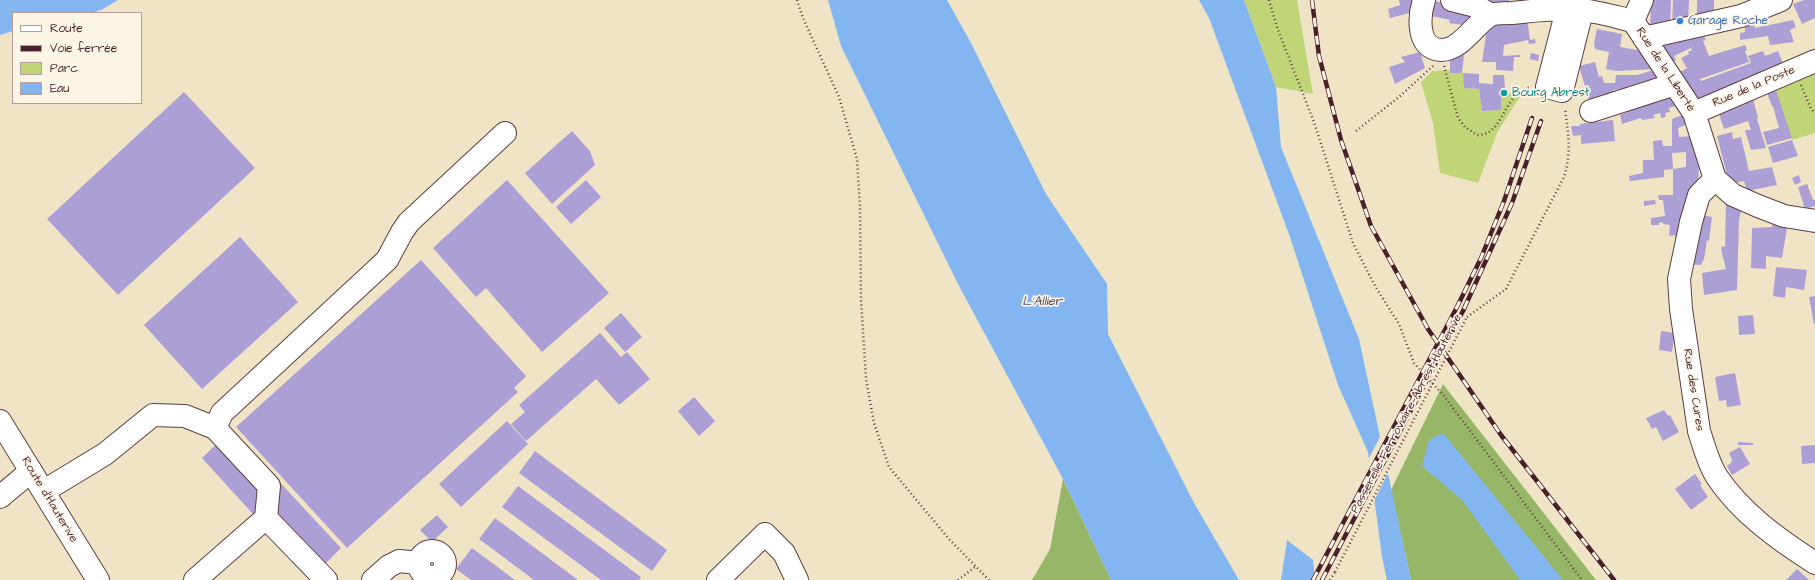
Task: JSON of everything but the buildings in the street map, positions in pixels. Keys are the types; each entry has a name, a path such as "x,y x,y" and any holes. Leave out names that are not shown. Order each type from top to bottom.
{"street":[{"path":"1424,0 1420,13 1420,28 1425,40 1441,55 1449,48 1465,39 1491,15 1476,6 1452,0"},
{"path":"1642,0 1638,29 1741,16 1781,0"},
{"name":"Rue de la Liberté","path":"1491,15 1529,5 1583,8 1638,29 1694,113 1715,179"},
{"path":"1555,89 1583,8"},
{"name":"Rue de la Poste","path":"1694,113 1815,62"},
{"path":"1591,111 1675,84"},
{"path":"215,428 222,413 387,260 409,222 505,133"},
{"path":"1715,179 1733,195 1758,206 1784,216 1815,221"},
{"name":"Rue des Cures","path":"1715,179 1699,195 1691,222 1679,279 1680,309 1699,431 1716,476 1738,503 1777,538 1815,563"},
{"path":"44,491 104,454 153,415 185,416 215,428 269,486 266,518 195,580"},
{"name":"Route d'Hauterive","path":"0,421 98,580"},
{"path":"0,497 31,471"},
{"path":"266,518 326,580"},
{"path":"718,580 765,534 784,553 797,580"},
{"path":"374,580 389,566 399,561 418,562"}],"path":[{"path":"797,0 803,18 839,97 857,159 860,206 861,299 864,357 866,379 874,423 889,467 949,539 989,580"},
{"path":"1269,0 1278,30 1314,122 1353,243 1375,286 1399,324 1414,363 1444,396 1582,580"},
{"path":"1356,131 1399,97 1428,70 1441,55 1447,72 1458,118 1465,127 1477,135 1486,134 1494,128 1517,94 1533,86 1555,89"},
{"path":"1795,70 1811,109 1815,113"},
{"name":"Passerelle Ferroviaire Abrest-Hauterive","path":"1330,580 1467,317 1506,289 1564,177 1570,148 1555,89"},
{"path":"958,580 975,567"}],"green space":[{"path":"1244,0 1297,0 1313,94 1276,87"},
{"path":"1815,69 1815,133 1792,140 1775,87"},
{"path":"1450,70 1450,73 1463,73 1465,88 1479,89 1482,111 1501,110 1501,96 1505,96 1506,93 1521,95 1498,131 1478,183 1440,173 1433,123 1421,82 1432,71"},
{"path":"1443,384 1596,580 1411,580 1391,490"},
{"path":"1063,479 1111,580 1032,580 1050,549"}],"water":[{"path":"0,0 118,0 95,12 12,12 12,31 0,35"},
{"name":"L'Allier","path":"828,0 947,0 971,43 1046,194 1107,284 1108,334 1194,503 1239,580 1111,580 1063,479 959,286 841,46"},
{"path":"1199,0 1244,0 1276,87 1281,147 1359,339 1411,580 1387,580 1382,557 1368,452 1338,385 1290,237 1209,18"},
{"path":"1443,433 1563,580 1520,580 1463,501 1422,466 1429,440"},
{"path":"1287,540 1313,560 1315,580 1281,580"}],"pier":[{"path":"1381,435 1389,471 1373,503 1367,462"}],"railway":[{"path":"1312,0 1319,56 1341,140 1371,226 1428,329 1501,435 1614,580"},
{"path":"1313,580 1458,305 1481,258 1504,201 1532,118"},
{"path":"1322,580 1463,311 1512,203 1541,121"}],"place":[{"name":"Garage Roche","path":"1680,21"},
{"name":"Bourg Abrest","path":"1504,93"}]}
